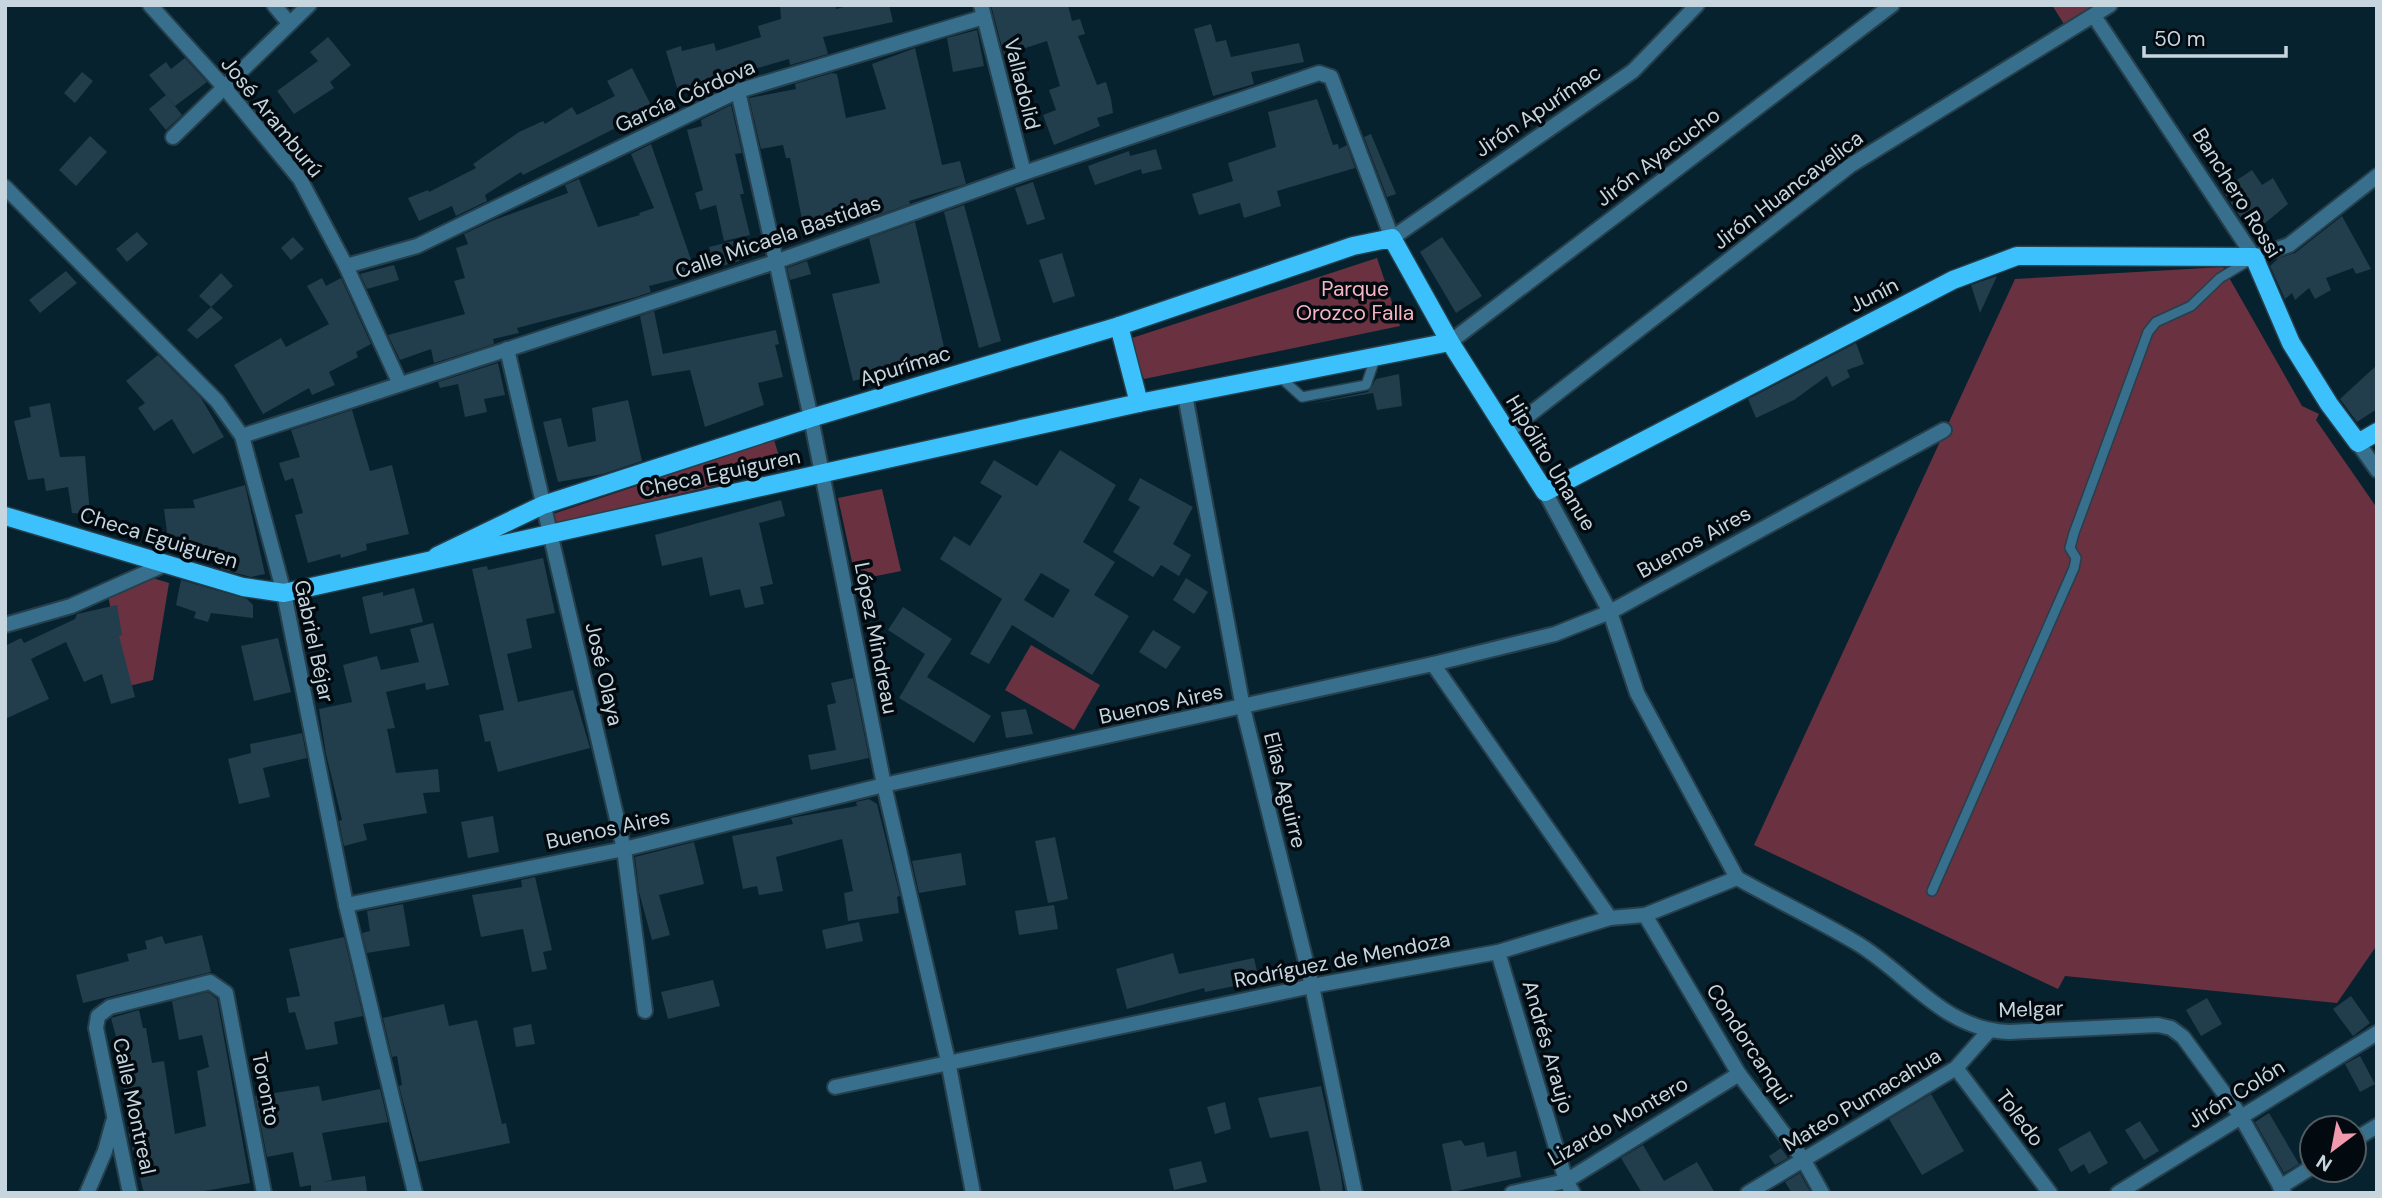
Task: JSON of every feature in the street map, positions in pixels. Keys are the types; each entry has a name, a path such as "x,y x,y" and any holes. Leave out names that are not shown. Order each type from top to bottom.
{"main road":[{"name":"Apurímac","path":"438,556 543,505 811,418 1119,326 1353,246 1392,239"},
{"name":"Hipólito Unanue","path":"1392,239 1450,342 1545,492"},
{"name":"Junín","path":"1545,492 1953,280 2017,256 2254,257"},
{"name":"Banchero Rossi","path":"2254,257 2291,343 2329,404 2358,443"},
{"path":"1119,326 1139,403"},
{"name":"Checa Eguiguren","path":"5,516 243,587 284,593 438,556 823,475 1139,403 1450,342"},
{"path":"2358,443 2377,432"}],"street":[{"name":"José Aramburú","path":"150,5 224,87 300,179 346,266 400,384"},
{"path":"274,5 289,23"},
{"path":"173,137 309,5"},
{"name":"Jirón Apurímac","path":"1392,239 1633,71 1698,5"},
{"name":"Jirón Ayacucho","path":"1450,342 1892,5"},
{"name":"Jirón Huancavelica","path":"1507,432 1851,165 2110,5"},
{"name":"García Córdova","path":"346,266 417,246 738,91 982,11"},
{"name":"Valladolid","path":"982,11 1024,173"},
{"name":"Banchero Rossi","path":"2094,16 2254,257"},
{"name":"Calle Micaela Bastidas","path":"243,436 775,262 1024,173 1319,73 1325,74"},
{"name":"Hipólito Unanue","path":"1325,74 1331,77 1392,239"},
{"name":"López Mindreau","path":"738,91 811,418 884,785 948,1061 973,1193"},
{"path":"2254,257 2289,245 2377,176"},
{"name":"Gabriel Béjar","path":"5,187 217,401 243,436 284,593 346,905 415,1193"},
{"name":"José Olaya","path":"507,349 624,849 645,1012"},
{"name":"Elías Aguirre","path":"1185,394 1243,708 1312,986 1355,1193"},
{"name":"Buenos Aires","path":"346,905 624,849 884,785 1243,708 1555,634 1610,612 1944,430"},
{"name":"Banchero Rossi","path":"2358,443 2377,470"},
{"name":"Hipólito Unanue","path":"1545,492 1610,612 1637,693 1737,878"},
{"path":"5,625 71,606 168,563"},
{"path":"1433,664 1610,918"},
{"name":"Rodríguez de Mendoza","path":"835,1087 1312,986 1499,952 1610,918 1645,915 1737,878"},
{"name":"Melgar","path":"1737,878 1854,942 1947,1013 1988,1032 2158,1025 2171,1028 2183,1037 2240,1115 2282,1190"},
{"name":"Condorcanqui","path":"1645,915 1739,1074 1803,1159 1822,1193"},
{"name":"Andrés Araujo","path":"1499,952 1570,1187"},
{"name":"Toronto","path":"96,1028 97,1016 110,1007 210,982 226,993 264,1193"},
{"name":"Calle Montreal","path":"96,1028 130,1193"},
{"name":"Mateo Pumacahua","path":"1748,1193 1956,1068 1988,1032"},
{"name":"Jirón Colón","path":"2118,1193 2240,1115 2377,1033"},
{"name":"Toledo","path":"1956,1068 2050,1193"},
{"name":"Lizardo Montero","path":"1512,1193 1570,1187 1739,1074"},
{"path":"87,1193 105,1151 114,1117"},
{"path":"2282,1190 2298,1178"}],"lane":[{"path":"1931,891 2074,568 2076,558 2070,548 2074,533 2148,332 2156,322 2191,306 2220,278 2254,257"},
{"path":"1279,376 1302,397 1366,385 1376,356"}],"green space":[{"path":"2052,5 2094,5 2064,24"},
{"name":"Parque Orozco Falla","path":"1377,258 1400,326 1144,379 1129,339"},
{"path":"2223,267 2302,406 2319,414 2316,420 2377,508 2377,945 2337,1003 2065,976 2058,989 1754,845 2015,279"},
{"path":"774,440 783,469 556,524 553,514"},
{"path":"882,489 901,571 856,580 838,498"},
{"path":"146,576 169,583 153,680 125,687 108,595"},
{"path":"1031,645 1100,685 1074,730 1005,690"}],"building":[{"path":"780,5 835,5 836,9 851,5 889,5 893,22 823,37 828,54 790,65 789,59 678,91 666,51 681,46 682,51 714,43 716,51 761,37 758,26 781,19"},
{"path":"991,5 1068,5 1072,21 1080,19 1085,34 1078,36 1097,85 1106,82 1113,113 1097,118 1100,126 1054,145 1043,115 1056,110 1049,90 1060,86 1047,41 1004,55"},
{"path":"1211,24 1216,42 1226,40 1231,57 1299,43 1304,62 1251,72 1254,84 1213,96 1194,29"},
{"path":"977,30 984,66 953,72 947,38"},
{"path":"328,37 351,65 330,82 334,88 294,114 277,91 318,61 310,52"},
{"path":"915,48 942,165 960,161 966,184 909,201 910,204 865,220 864,217 823,227 805,235 790,158 786,158 783,145 761,149 749,98 796,89 795,84 832,73 837,74 846,118 886,109 872,64"},
{"path":"185,58 207,82 175,106 149,75 166,62 171,69"},
{"path":"632,68 653,109 523,175 521,172 485,195 487,201 456,216 452,206 419,221 408,198 428,190 429,192 476,168 473,164 519,132 543,121 545,124 572,107 577,115 615,96 607,81"},
{"path":"82,72 93,81 75,103 64,93"},
{"path":"166,95 182,115 166,130 149,109"},
{"path":"1317,99 1333,145 1338,144 1339,149 1347,145 1355,168 1277,191 1281,206 1244,218 1240,203 1199,215 1192,194 1233,181 1228,163 1276,147 1268,112"},
{"path":"731,105 742,153 735,154 744,194 740,194 750,235 724,241 716,205 700,210 695,193 703,190 687,130 702,126 701,120"},
{"path":"1371,134 1396,194 1387,197 1364,137"},
{"path":"90,136 107,152 76,186 59,170"},
{"path":"651,144 696,274 649,286 651,292 636,297 517,328 519,333 493,339 494,344 434,363 431,349 400,360 388,335 465,314 454,281 465,278 456,248 468,244 464,234 568,193 565,185 579,179 598,227 640,215 639,213 654,208 631,154"},
{"path":"1156,149 1162,169 1142,174 1141,169 1095,185 1088,166 1129,151 1130,156"},
{"path":"2252,170 2262,185 2273,178 2288,204 2252,234 2222,190"},
{"path":"1033,182 1045,219 1027,225 1015,188"},
{"path":"964,205 1001,341 979,348 944,212"},
{"path":"2342,216 2371,269 2356,274 2353,268 2326,278 2331,290 2315,299 2309,288 2295,300 2292,293 2285,299 2270,266 2279,258 2295,253"},
{"path":"915,222 948,364 903,373 902,369 853,381 832,294 880,283 869,238"},
{"path":"137,232 148,244 127,262 116,249"},
{"path":"293,237 304,249 291,260 281,248"},
{"path":"1442,237 1482,296 1456,313 1420,252"},
{"path":"733,241 739,261 715,268 709,247"},
{"path":"1062,253 1075,296 1053,303 1039,260"},
{"path":"807,261 811,274 790,280 787,268"},
{"path":"394,265 399,280 367,289 360,274"},
{"path":"66,271 77,283 40,313 29,300"},
{"path":"221,273 233,286 211,307 199,296"},
{"path":"1997,276 1980,313 1971,285"},
{"path":"322,278 326,286 341,278 371,344 356,352 358,357 329,372 335,385 312,395 309,388 263,414 234,365 281,338 286,347 329,324 307,286"},
{"path":"211,307 223,318 197,339 187,330"},
{"path":"654,311 663,354 776,330 779,344 775,345 783,377 758,383 764,405 705,427 690,370 652,376 640,316"},
{"path":"1856,343 1864,364 1847,370 1850,377 1832,387 1827,376 1794,400 1756,418 1748,399"},
{"path":"158,355 201,398 224,437 193,454 172,419 154,431 138,408 145,403 126,381"},
{"path":"498,363 505,395 484,399 487,412 465,417 458,384 440,388 438,382"},
{"path":"2377,365 2377,409 2357,422 2340,399"},
{"path":"1399,374 1402,406 1377,410 1373,393 1309,404 1368,392 1376,379"},
{"path":"628,400 642,461 603,474 558,482 543,422 561,418 568,447 596,441 592,408"},
{"path":"50,403 60,457 85,456 90,514 72,513 68,487 46,491 44,478 28,480 14,421 31,417 29,407"},
{"path":"352,410 370,471 392,465 409,534 366,544 367,550 341,558 340,554 308,563 295,515 303,513 293,478 285,481 279,463 300,457 291,430"},
{"path":"1060,450 1116,485 1083,542 1115,562 1094,595 1129,616 1092,675 1012,625 989,664 970,654 1002,599 940,559 954,536 970,546 1002,496 980,483 994,460 1037,486","holes":["1041,573 1070,590 1053,618 1024,600"]},
{"path":"1140,478 1193,507 1173,544 1191,555 1179,576 1161,565 1153,577 1113,552 1140,507 1128,500"},
{"path":"245,485 265,574 251,577 221,569 218,547 169,548 164,509 195,508 193,500"},
{"path":"781,500 785,516 759,523 773,584 760,587 764,604 745,608 740,589 710,596 702,557 662,566 655,535"},
{"path":"543,558 555,613 526,619 532,648 507,654 518,702 573,690 590,748 498,772 490,741 485,742 479,715 504,710 472,569 487,566 488,570"},
{"path":"1186,578 1208,592 1194,614 1173,600"},
{"path":"181,580 247,599 253,605 253,618 211,613 208,622 194,618 196,612 176,605"},
{"path":"414,588 423,622 370,634 362,597 383,592 383,596"},
{"path":"117,605 122,635 119,636 135,697 111,704 102,674 84,682 66,642 31,659 49,699 5,719 5,646 21,638 24,643 75,619 77,614"},
{"path":"903,607 952,639 927,677 991,716 974,743 899,698 925,654 888,630"},
{"path":"433,623 449,685 426,690 425,683 386,692 395,728 387,729 396,773 438,769 440,792 423,793 427,813 363,824 367,840 344,846 339,821 342,820 326,754 319,709 352,702 343,665 377,656 381,670 419,662 410,629"},
{"path":"1153,630 1181,647 1166,669 1139,652"},
{"path":"278,638 291,692 254,701 241,646"},
{"path":"853,678 869,758 811,770 808,755 836,750 827,705 836,703 831,683"},
{"path":"1026,709 1033,734 1006,738 1001,712"},
{"path":"302,733 307,758 263,768 270,797 239,804 228,759 251,753 250,744"},
{"path":"869,799 877,804 900,896 897,897 899,913 848,921 844,893 853,891 842,839 776,857 783,891 759,895 757,886 743,889 732,836 793,824 791,818 857,806 856,802"},
{"path":"493,816 499,852 468,858 461,822"},
{"path":"1055,837 1068,899 1048,903 1035,841"},
{"path":"694,842 704,884 659,895 670,935 652,940 639,892 635,857"},
{"path":"961,853 966,885 919,893 912,861"},
{"path":"535,877 552,950 543,952 547,969 532,972 523,929 481,937 472,895 522,887 521,880"},
{"path":"403,904 410,946 367,953 362,933 370,931 367,911"},
{"path":"1054,905 1058,929 1019,935 1015,911"},
{"path":"859,922 863,941 826,949 822,930"},
{"path":"202,935 211,972 83,1003 76,975 129,961 127,954 147,949 145,941 162,936 165,944"},
{"path":"344,937 363,1016 334,1022 338,1044 306,1050 295,1012 289,1013 286,998 300,996 289,949"},
{"path":"1173,953 1179,974 1254,958 1259,981 1205,992 1204,988 1127,1009 1116,969"},
{"path":"713,980 720,1006 668,1019 661,992"},
{"path":"208,992 217,999 250,1183 193,1193 144,1193 129,1136 120,1052 111,1018 139,1010 143,1028 146,1028 152,1063 164,1061 175,1134 206,1126 197,1071 209,1067 202,1035 179,1040 172,1001"},
{"path":"2351,996 2370,1023 2353,1036 2333,1009"},
{"path":"2207,998 2222,1024 2201,1036 2186,1010"},
{"path":"444,1004 449,1026 477,1020 502,1124 506,1123 510,1143 419,1162 399,1086 402,1085 397,1056 392,1057 383,1018"},
{"path":"531,1024 535,1044 516,1047 513,1028"},
{"path":"2360,1056 2375,1084 2360,1092 2345,1064"},
{"path":"319,1086 322,1101 380,1089 388,1122 322,1133 332,1180 323,1182 365,1176 367,1191 311,1193 311,1185 300,1187 293,1152 267,1157 255,1096"},
{"path":"1321,1086 1343,1193 1321,1193 1308,1131 1270,1138 1258,1098"},
{"path":"1931,1094 1964,1151 1922,1175 1889,1119"},
{"path":"1225,1102 1231,1129 1215,1134 1207,1107"},
{"path":"2269,1113 2298,1165 2284,1173 2255,1122"},
{"path":"2140,1121 2159,1151 2144,1160 2125,1130"},
{"path":"2090,1131 2108,1163 2089,1174 2084,1164 2071,1172 2058,1149"},
{"path":"1461,1140 1465,1146 1484,1142 1487,1157 1516,1151 1521,1177 1452,1192 1442,1144"},
{"path":"1643,1145 1664,1181 1697,1162 1715,1193 1642,1193 1621,1158"},
{"path":"1781,1148 1788,1158 1775,1165 1769,1156"},
{"path":"1201,1161 1207,1182 1174,1190 1169,1169"},
{"path":"1800,1173 1811,1193 1792,1193 1785,1182"}]}
